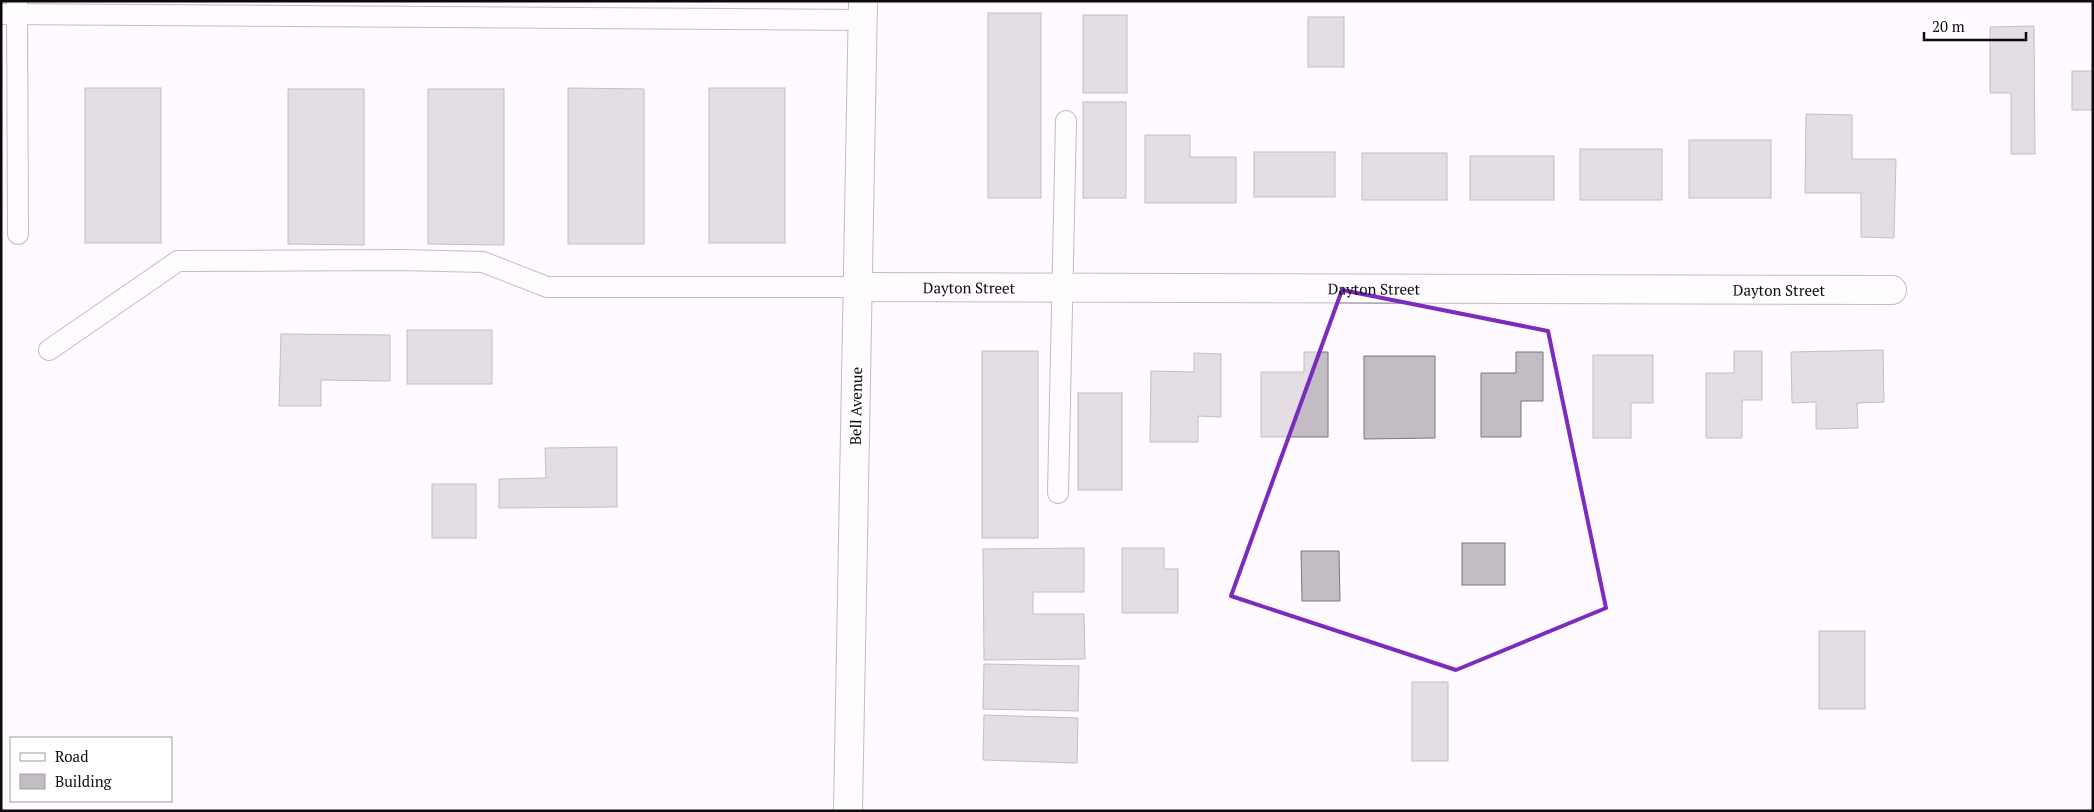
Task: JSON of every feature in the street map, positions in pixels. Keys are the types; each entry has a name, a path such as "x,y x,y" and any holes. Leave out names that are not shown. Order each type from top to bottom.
{"street":[{"name":"Bell Avenue","path":"848,811 863,11"},
{"name":"Dayton Street","path":"858,287 1892,290"}],"lane":[{"path":"18,234 12,10 863,11"},
{"path":"1058,493 1066,121"},
{"path":"49,350 178,261 402,260 483,262 547,287 858,287"}],"highlighted area":[{"path":"1342,290 1548,331 1606,608 1456,670 1231,596"}],"building":[{"path":"988,13 1041,13 1041,198 988,198"},
{"path":"1083,15 1127,15 1127,93 1083,93"},
{"path":"1308,17 1344,17 1344,67 1308,67"},
{"path":"2034,26 2035,154 2011,154 2011,93 1990,93 1990,27"},
{"path":"2072,71 2093,71 2093,110 2072,110"},
{"path":"85,88 161,88 161,243 85,243"},
{"path":"568,88 644,89 644,244 568,244"},
{"path":"709,88 785,88 785,243 709,243"},
{"path":"288,89 364,89 364,245 288,244"},
{"path":"428,89 504,89 504,245 428,244"},
{"path":"1083,102 1126,102 1126,198 1083,198"},
{"path":"1806,114 1852,115 1852,159 1896,159 1894,238 1861,237 1861,193 1805,193"},
{"path":"1145,135 1190,135 1190,157 1236,157 1236,203 1145,203"},
{"path":"1689,140 1771,140 1771,198 1689,198"},
{"path":"1580,149 1662,149 1662,200 1580,200"},
{"path":"1254,152 1335,152 1335,197 1254,197"},
{"path":"1362,153 1447,153 1447,200 1362,200"},
{"path":"1470,156 1554,156 1554,200 1470,200"},
{"path":"407,330 492,330 492,384 407,384"},
{"path":"281,334 390,335 390,381 321,380 321,406 279,406"},
{"path":"1883,350 1884,402 1857,403 1858,428 1816,429 1816,402 1792,403 1791,352"},
{"path":"982,351 1038,351 1038,538 982,538"},
{"path":"1734,351 1762,351 1762,400 1742,400 1742,438 1706,438 1706,373 1734,373"},
{"path":"1304,352 1328,352 1328,437 1261,437 1261,372 1304,372"},
{"path":"1516,352 1543,352 1543,401 1521,401 1521,437 1481,437 1481,373 1516,373"},
{"path":"1194,353 1221,354 1221,417 1198,416 1198,442 1150,442 1151,371 1194,372"},
{"path":"1593,355 1653,355 1653,403 1631,403 1631,438 1593,438"},
{"path":"1364,356 1435,356 1435,438 1364,439"},
{"path":"1078,393 1122,393 1122,490 1078,490"},
{"path":"617,447 617,507 499,508 499,479 546,478 545,448"},
{"path":"432,484 476,484 476,538 432,538"},
{"path":"1462,543 1505,543 1505,585 1462,585"},
{"path":"1084,548 1084,592 1033,592 1033,614 1084,614 1085,659 984,660 983,549"},
{"path":"1122,548 1164,548 1164,569 1178,569 1178,613 1122,613"},
{"path":"1301,551 1339,551 1340,601 1302,601"},
{"path":"1819,631 1865,631 1865,709 1819,709"},
{"path":"984,664 1079,666 1078,711 983,709"},
{"path":"1412,682 1448,682 1448,761 1412,761"},
{"path":"984,715 1078,718 1077,763 983,760"}]}
